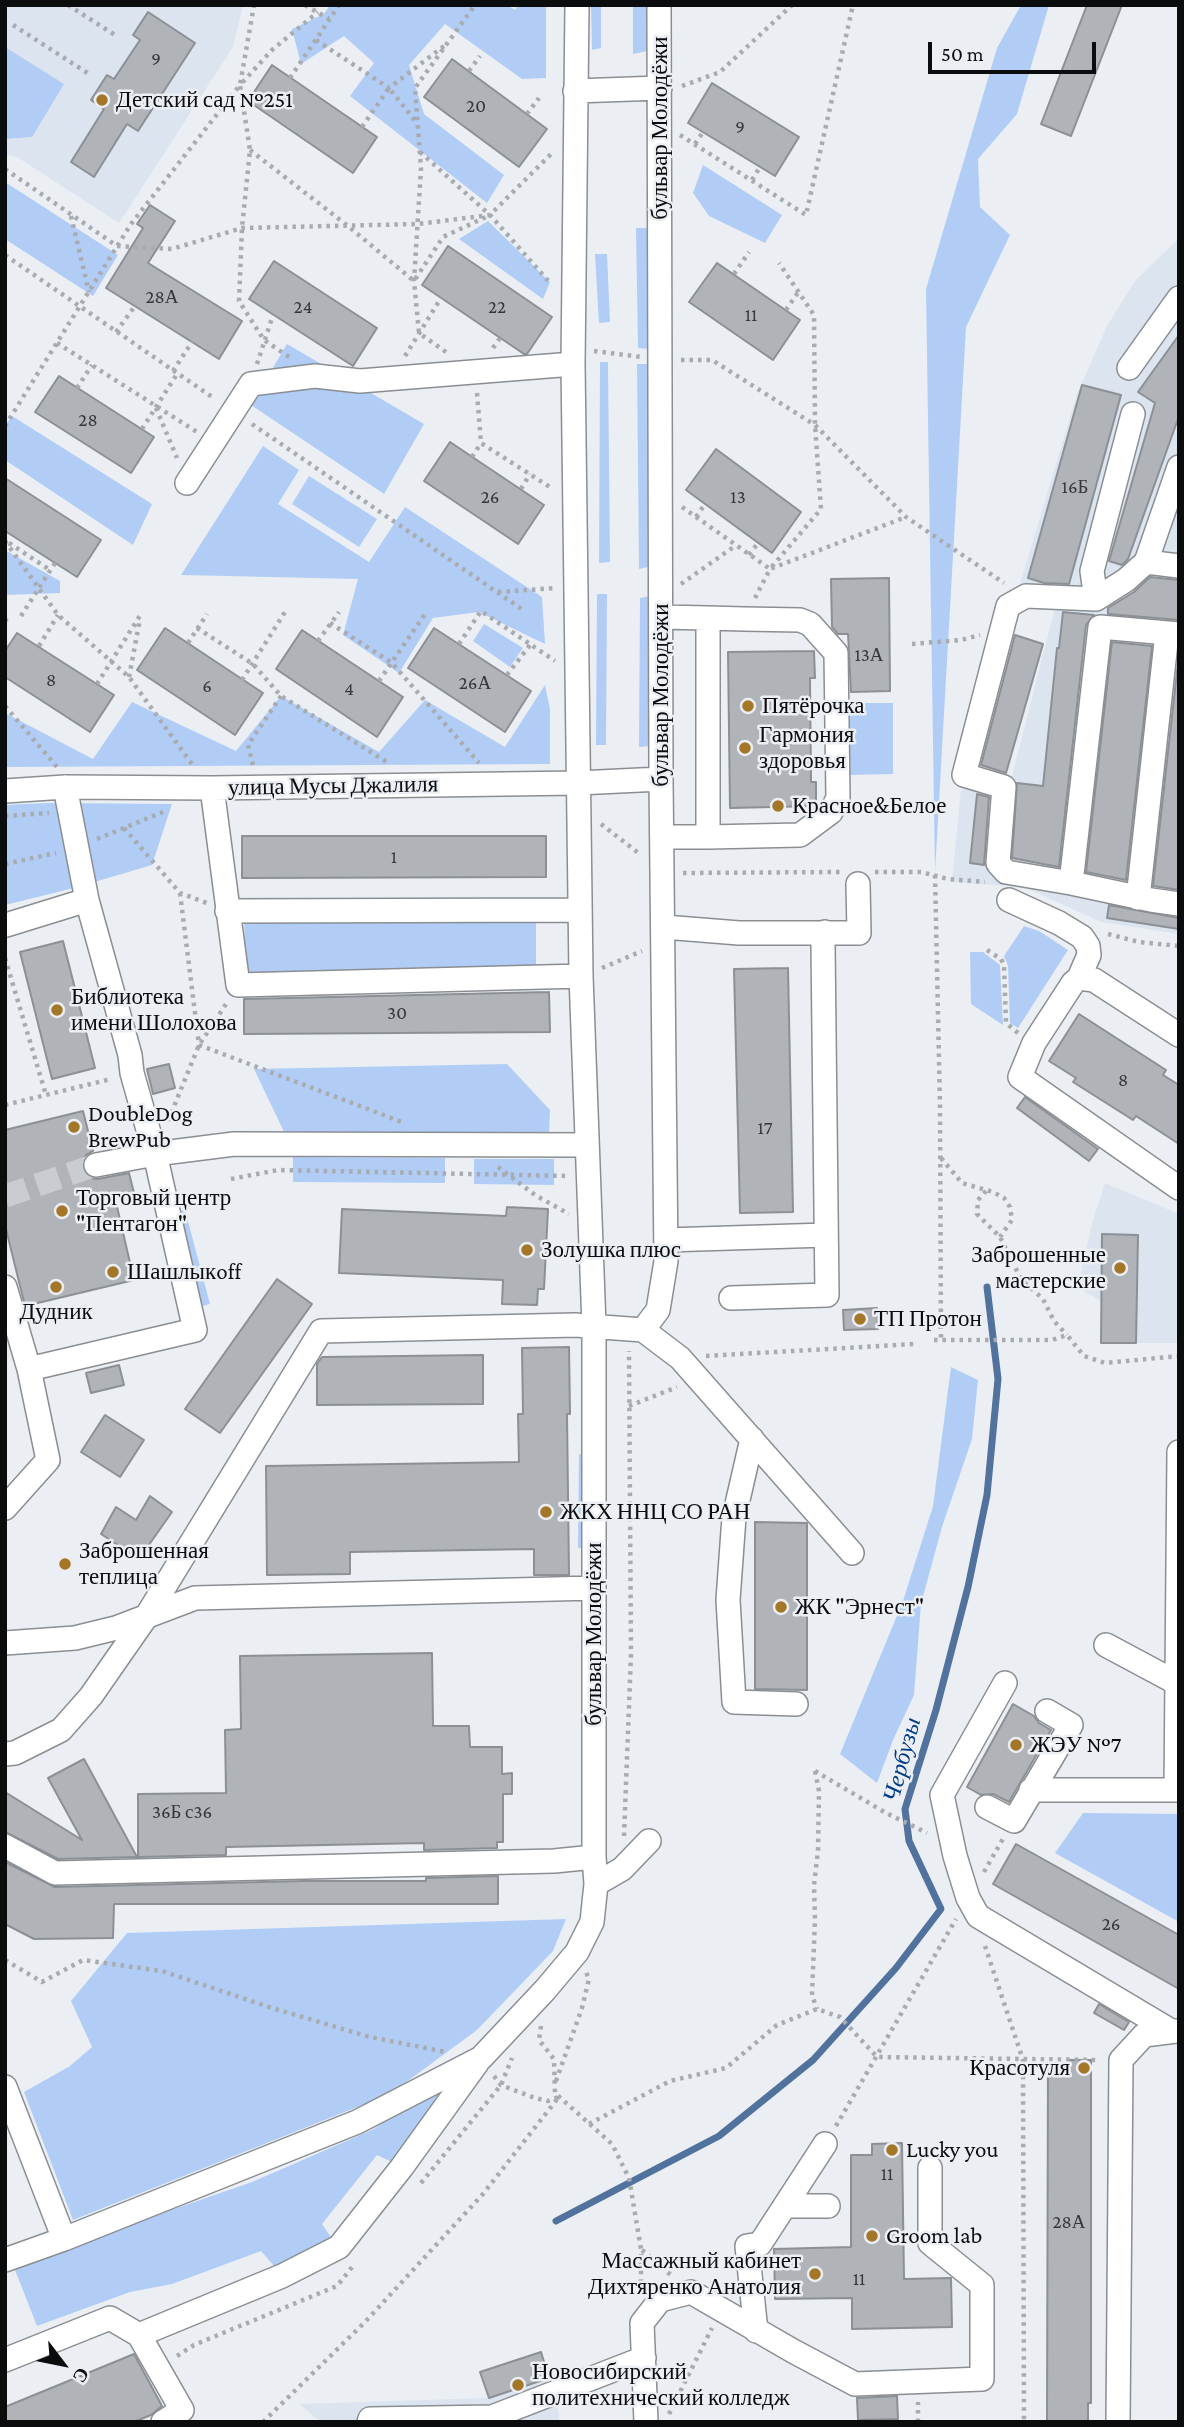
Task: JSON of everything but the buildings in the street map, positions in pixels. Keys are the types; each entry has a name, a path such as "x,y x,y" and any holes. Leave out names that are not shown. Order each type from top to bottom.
{"street":[{"name":"бульвар Молодёжи","path":"481,2058 577,1952 592,1922 596,1884 594,1326 580,910 573,356 577,5"},
{"name":"бульвар Молодёжи","path":"636,1329 658,1310 666,1261 661,779 659,5"},
{"path":"575,90 660,89"},
{"path":"1129,368 1179,298"},
{"path":"187,483 251,384 315,376 360,381 476,372 573,356"},
{"path":"1096,599 1092,571 1133,414"},
{"path":"1179,467 1146,562 1126,580 1096,599 1026,596 1008,606 964,775 1004,787 998,863 1006,872 1179,904"},
{"path":"1146,562 1179,566"},
{"path":"661,617 800,620 825,634 836,653 843,676 838,798 831,812 804,833 795,836 662,837"},
{"path":"708,618 708,837"},
{"path":"1071,883 1100,627 1173,634 1138,898"},
{"name":"улица Мусы Джалиля","path":"5,790 65,787 212,788 578,783 661,779"},
{"path":"29,1369 195,1330 155,1154 87,900 65,787"},
{"path":"212,788 238,985 582,976"},
{"path":"664,927 739,933 859,933 859,876"},
{"path":"6,925 87,900"},
{"path":"1009,900 1082,937 1088,946 1089,955 1079,978 1034,1043 1020,1077 1179,1188"},
{"path":"227,911 580,910"},
{"path":"730,1298 827,1295 825,933"},
{"path":"1079,978 1094,980 1179,1035"},
{"path":"96,1165 234,1144 587,1145"},
{"path":"666,1240 826,1235"},
{"path":"5,1287 29,1369 48,1460 5,1508"},
{"path":"5,1754 15,1753 61,1730 91,1696 146,1617 321,1331 594,1326 636,1329 680,1358 852,1553"},
{"path":"752,1439 734,1517 728,1600 734,1702 796,1704"},
{"path":"1031,1790 1178,1790 1179,1452"},
{"path":"5,1643 75,1637 116,1628 195,1598 594,1588"},
{"path":"1106,1645 1177,1683"},
{"path":"1005,1683 942,1795 955,1856 968,1898 978,1916 1175,2031"},
{"path":"987,1807 1014,1821 1071,1725 1047,1711"},
{"path":"596,1884 622,1869 649,1840"},
{"path":"5,1846 55,1873 554,1861 594,1857"},
{"path":"1118,2422 1121,2060 1144,2035 1175,2031"},
{"path":"5,2260 357,2122 481,2058"},
{"path":"139,2334 277,2278 339,2248 481,2058"},
{"path":"5,2087 64,2239"},
{"path":"756,2330 747,2246 760,2244 825,2144"},
{"path":"646,2422 642,2323 660,2300 691,2292 855,2384 982,2379 982,2285 930,2243 930,2168"},
{"path":"785,2206 828,2206"},
{"path":"5,2360 110,2318 139,2334 181,2410 163,2422"},
{"path":"369,2422 370,2419 493,2419 644,2358"}],"path":[{"path":"68,5 115,35"},
{"path":"254,5 240,85 250,150 242,228 239,302 264,340 315,376"},
{"path":"305,5 329,19"},
{"path":"290,78 339,5"},
{"path":"419,333 414,281 421,168 415,88 475,5"},
{"path":"660,89 679,87 720,72 792,5"},
{"path":"679,134 806,215 853,5"},
{"path":"5,426 131,223 240,85 272,50 318,12"},
{"path":"12,25 89,74"},
{"path":"316,40 390,88 418,124"},
{"path":"362,127 390,88 450,41"},
{"path":"469,71 480,56"},
{"path":"527,114 539,98"},
{"path":"695,144 703,132"},
{"path":"414,281 443,237 490,215 557,148"},
{"path":"250,150 414,281"},
{"path":"420,152 490,215 556,290"},
{"path":"752,180 760,167"},
{"path":"5,169 117,246 172,249 242,228 418,224 490,215"},
{"path":"71,215 89,292"},
{"path":"734,274 749,251"},
{"path":"5,255 523,610"},
{"path":"744,619 770,569 821,509 815,425 814,315 779,263"},
{"path":"786,310 799,291"},
{"path":"390,379 441,298"},
{"path":"116,332 135,306"},
{"path":"251,384 273,315"},
{"path":"472,457 481,443 476,372 500,338"},
{"path":"142,429 192,342"},
{"path":"57,343 213,442"},
{"path":"573,356 712,360 815,425 906,517 1001,582 1015,585"},
{"path":"78,388 92,365"},
{"path":"156,407 187,483"},
{"path":"481,443 559,494"},
{"path":"521,489 530,474"},
{"path":"678,504 770,569"},
{"path":"696,517 705,504"},
{"path":"770,569 906,517"},
{"path":"5,540 50,570"},
{"path":"5,540 58,615 129,677 212,788"},
{"path":"749,555 758,543"},
{"path":"677,586 735,546"},
{"path":"21,616 55,563"},
{"path":"497,592 562,588"},
{"path":"379,681 428,611"},
{"path":"459,644 481,611 563,666"},
{"path":"242,680 285,612"},
{"path":"318,640 339,612"},
{"path":"97,684 141,614 129,677"},
{"path":"188,643 207,614"},
{"path":"39,646 58,615"},
{"path":"330,623 392,663 481,766"},
{"path":"197,628 253,664 281,696 398,769"},
{"path":"912,644 961,640 1002,631"},
{"path":"507,676 530,645"},
{"path":"255,773 248,746 281,696"},
{"path":"5,706 61,772 65,787"},
{"path":"579,807 662,872 859,876 921,872 982,882"},
{"path":"124,828 180,893 227,911"},
{"path":"935,876 941,1158 938,1340 1052,1340 1067,1335"},
{"path":"180,893 199,1045"},
{"path":"987,950 1001,959 1004,965 1006,1025 1034,1043"},
{"path":"5,958 47,1095"},
{"path":"155,1154 199,1045 238,985"},
{"path":"5,1105 132,1073"},
{"path":"941,1158 962,1183 1004,1198 1010,1207 1012,1220 1000,1237"},
{"path":"231,1179 278,1170 570,1176"},
{"path":"986,1191 978,1200 977,1214 1000,1237 1021,1279 1043,1299 1054,1321 1084,1356 1105,1363 1179,1356"},
{"path":"622,1869 631,1654 629,1406 636,1329"},
{"path":"680,1358 914,1344"},
{"path":"629,1406 680,1385"},
{"path":"817,2009 812,1995 819,1791 815,1771 886,1813 924,1830"},
{"path":"825,2144 1014,1821"},
{"path":"981,1935 1023,2060 1024,2422"},
{"path":"5,1960 42,1982 83,1960 162,1971 370,2037 481,2058 501,2085 548,2101 559,2097"},
{"path":"556,2081 582,2008 589,1979 584,1968 575,1978"},
{"path":"589,2124 670,2081 726,2068 777,2025 817,2009 840,2017 877,2057 1121,2060"},
{"path":"534,2027 542,2019"},
{"path":"539,2039 554,2059 555,2093 612,2144 629,2178 641,2249 642,2323"},
{"path":"414,2191 501,2085 514,2053"},
{"path":"263,2422 366,2321 483,2193 559,2097"},
{"path":"641,2249 691,2292"},
{"path":"173,2358 194,2345 337,2286 354,2265"},
{"path":"665,2422 721,2311"}],"shaded area":[{"name":"Детский сад №251","path":"5,5 243,5 233,47 119,223 17,157 5,154"},
{"path":"330,5 507,5 515,10 518,5 546,5 546,78 522,79 445,24 409,65 424,114 504,175 487,203 350,96 374,63 344,36 301,64 292,29 324,14"},
{"path":"591,5 601,5 601,48 592,50"},
{"path":"633,5 646,5 647,51 633,54"},
{"path":"1021,5 1049,5 1017,114 978,159 980,207 1010,235 966,327 935,872 926,289 997,48"},
{"path":"5,47 64,84 32,137 5,139"},
{"path":"703,165 782,215 765,243 709,216 693,193"},
{"path":"5,182 118,255 93,296 5,239"},
{"path":"488,221 550,282 543,299 459,239"},
{"path":"636,228 652,228 650,349 638,348"},
{"path":"1179,238 1179,598 1019,587 1077,394 1107,326 1135,281"},
{"path":"595,254 607,254 610,322 599,323"},
{"path":"287,344 424,424 384,494 251,405"},
{"path":"600,362 608,362 610,562 599,563"},
{"path":"637,364 650,364 648,567 639,569"},
{"path":"12,416 152,504 133,545 5,460 5,426"},
{"path":"263,446 299,470 278,504 369,562 405,507 542,597 545,644 479,612 433,618 399,673 343,635 358,579 181,575"},
{"path":"309,476 377,519 359,547 292,504"},
{"path":"5,550 60,581 60,593 5,595"},
{"path":"597,594 607,594 606,745 596,745"},
{"path":"650,596 651,746 639,747 640,598"},
{"path":"1058,596 1179,602 1179,934 1101,922 1024,887 952,882 961,789 1008,792"},
{"path":"484,624 523,648 510,667 473,641"},
{"path":"545,685 550,709 550,764 5,767 5,713 93,759 132,702 236,751 281,696 379,752 425,700 505,747"},
{"path":"850,703 893,703 893,774 850,775"},
{"path":"172,804 152,865 5,905 5,805"},
{"path":"536,911 536,977 246,985 244,912"},
{"path":"1024,926 1039,931 1068,950 1018,1028 1010,1023 1008,966 1004,956"},
{"path":"970,952 983,952 1000,965 1003,1025 971,1004"},
{"path":"507,1064 550,1110 549,1135 286,1136 254,1069"},
{"path":"293,1157 445,1158 445,1183 293,1182"},
{"path":"474,1159 554,1159 554,1185 474,1184"},
{"path":"1105,1183 1179,1214 1179,1338 1176,1343 1101,1343 1101,1301 1078,1288 1092,1223"},
{"path":"185,1210 210,1304 202,1306 177,1212"},
{"path":"951,1367 978,1380 972,1439 942,1527 921,1604 914,1695 877,1783 840,1754 903,1601 933,1506"},
{"path":"579,1454 586,1454 585,1548 578,1548"},
{"path":"1083,1813 1179,1814 1179,1922 1055,1853"},
{"path":"566,1919 553,1951 477,2030 390,2094 73,2220 24,2092 70,2066 92,2047 71,2001 127,1933"},
{"path":"439,2083 448,2092 394,2163 377,2155 322,2224 333,2240 274,2266 261,2251 172,2284 130,2292 37,2326 13,2265 252,2182 374,2129"},
{"name":"Новосибирский политехнический колледж","path":"541,2352 559,2413 559,2422 321,2422 299,2404 488,2398 480,2372"}],"waterway":[{"name":"Чербузы","path":"556,2221 719,2136 813,2060 896,1968 941,1909 909,1841 905,1809 936,1710 968,1587 987,1495 998,1379 987,1287"}],"tunnel":[{"path":"5,1196 96,1165"}],"place":[{"name":"Детский сад №251","path":"102,100"},
{"name":"Пятёрочка","path":"748,706"},
{"name":"Гармония здоровья","path":"745,748"},
{"name":"Красное&Белое","path":"778,806"},
{"name":"Библиотека имени Шолохова","path":"57,1010"},
{"name":"DoubleDog BrewPub","path":"74,1127"},
{"name":"Торговый центр \"Пентагон\"","path":"62,1211"},
{"name":"Золушка плюс","path":"527,1250"},
{"name":"Заброшенные мастерские","path":"1120,1268"},
{"name":"Шашлыкoff","path":"113,1272"},
{"name":"Дудник","path":"56,1287"},
{"name":"ТП Протон","path":"860,1319"},
{"name":"ЖКХ ННЦ СО РАН","path":"546,1512"},
{"name":"Заброшенная теплица","path":"65,1564"},
{"name":"ЖК \"Эрнест\"","path":"781,1607"},
{"name":"ЖЭУ №7","path":"1016,1745"},
{"name":"Красотуля","path":"1084,2068"},
{"name":"Lucky you","path":"892,2150"},
{"name":"Groom lab","path":"872,2236"},
{"name":"Массажный кабинет Дихтяренко Анатолия","path":"815,2274"},
{"name":"Новосибирский политехнический колледж","path":"518,2385"}]}
